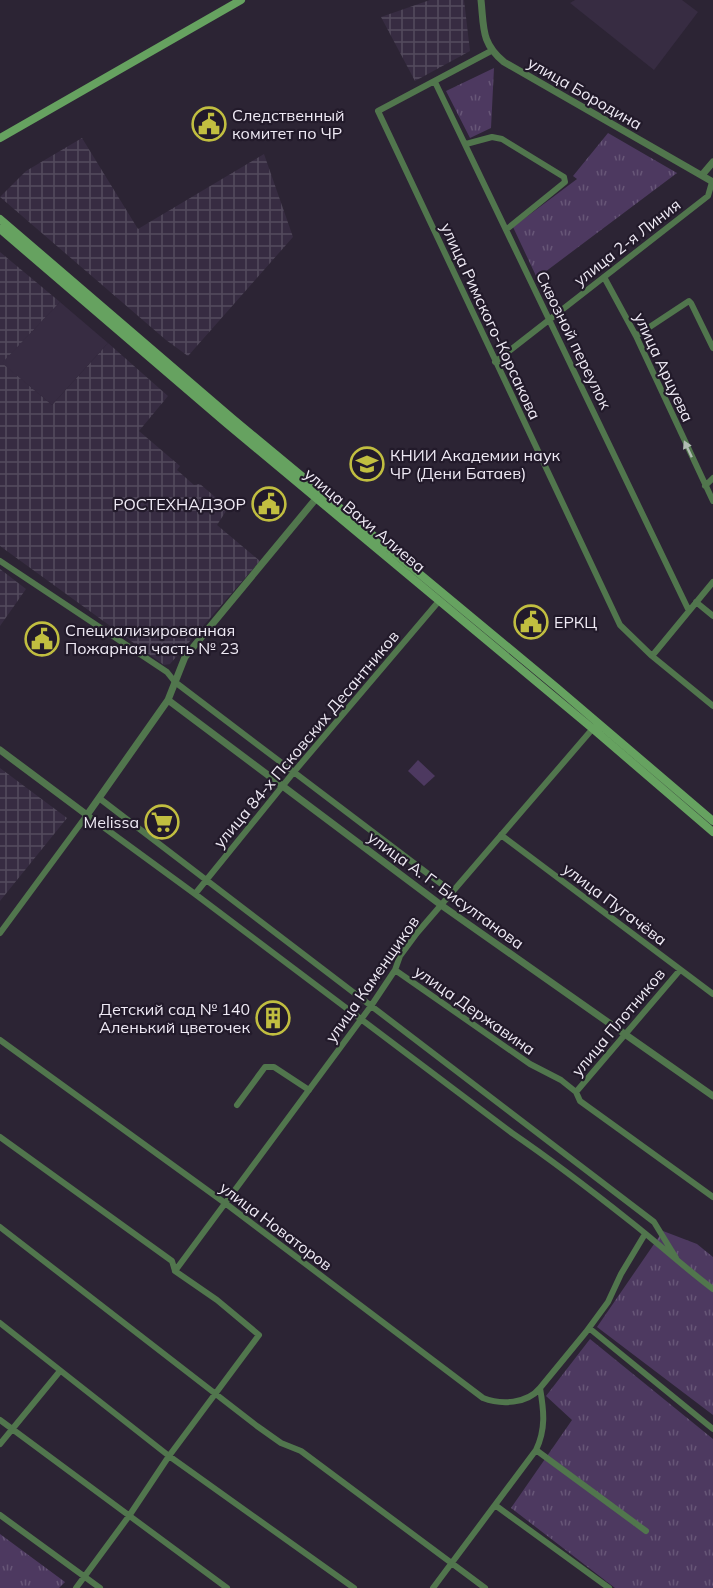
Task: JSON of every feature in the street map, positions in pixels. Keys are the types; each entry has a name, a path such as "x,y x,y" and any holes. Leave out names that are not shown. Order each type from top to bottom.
{"main road":[{"path":"0,138 241,0"},
{"name":"улица Вахи Алиева","path":"0,219 439,601 713,821"},
{"name":"улица Вахи Алиева","path":"0,229 595,726 713,832"}],"street":[{"path":"435,82 491,51 485,35 481,0"},
{"name":"улица Бородина","path":"491,51 504,62 713,183"},
{"name":"улица Римского-Корсакова","path":"435,82 378,111 620,625 652,656 713,706"},
{"name":"Сквозной переулок","path":"435,82 689,611"},
{"path":"466,144 492,137 502,139 564,177 565,182 507,230"},
{"path":"702,175 713,162"},
{"name":"улица 2-я Линия","path":"495,362 710,196 713,183"},
{"name":"улица Арцуева","path":"604,277 636,336 713,501"},
{"path":"636,336 689,301 713,348"},
{"path":"705,486 713,478"},
{"path":"0,933 168,700 185,657 319,496"},
{"name":"улица А. Г. Бисултанова","path":"0,561 167,672 175,682 292,773 452,892"},
{"path":"652,656 713,582"},
{"name":"улица 84-х Псковских Десантников","path":"195,894 292,773 439,601"},
{"path":"696,602 713,616"},
{"name":"улица А. Г. Бисултанова","path":"168,700 441,905 713,1096"},
{"name":"улица Каменщиков","path":"175,1271 371,1006 395,970 400,956 595,726"},
{"path":"0,750 512,1133 553,1161 713,1289"},
{"path":"99,798 654,1222 679,1264"},
{"name":"улица Пугачёва","path":"501,835 713,994"},
{"name":"улица Державина","path":"395,970 530,1064 555,1076 576,1092 579,1101 713,1197"},
{"name":"улица Плотников","path":"576,1092 680,970"},
{"name":"улица Новаторов","path":"0,1041 225,1203 483,1398 521,1401 531,1397 540,1388"},
{"path":"237,1105 265,1067 269,1066 309,1090"},
{"path":"0,1138 172,1261 175,1271 217,1300 259,1335 169,1456 129,1516 76,1588"},
{"path":"0,1227 257,1426 281,1443 301,1450 485,1588"},
{"path":"433,1588 536,1450 542,1439 544,1422 540,1388 608,1302 621,1274 645,1234"},
{"path":"0,1323 169,1456 354,1588"},
{"path":"589,1328 713,1429"},
{"path":"0,1444 60,1371"},
{"path":"0,1420 227,1588"},
{"path":"536,1450 646,1531"},
{"path":"495,1505 609,1588"},
{"path":"0,1515 100,1588"}],"shaded area":[{"path":"430,0 464,0 470,51 415,81 381,17"},
{"path":"575,0 682,0 698,12 654,70 570,3"},
{"path":"82,138 138,229 264,154 293,237 188,356 166,340 0,197 26,171"},
{"path":"0,252 60,302 3,363 52,405 108,343 168,396 139,431 180,466 177,470 194,485 200,484 228,508 217,525 260,561 170,664 164,665 0,546"},
{"path":"60,302 108,343 52,405 2,363"},
{"path":"0,569 26,589 0,626"},
{"path":"0,768 67,818 0,901"}],"green space":[{"path":"494,68 491,128 470,138 446,91"},
{"path":"608,133 677,173 537,278 513,227 577,179 573,176"},
{"path":"418,760 435,776 424,786 408,771"},
{"path":"663,1231 697,1244 713,1257 713,1415 597,1327"},
{"path":"590,1339 713,1439 713,1588 615,1588 511,1508 572,1420 546,1396"},
{"path":"0,1534 65,1582 59,1588 0,1588"}],"place":[{"name":"Следственный комитет по ЧР","path":"209,124"},
{"name":"КНИИ Академии наук ЧР (Дени Батаев)","path":"367,464"},
{"name":"РОСТЕХНАДЗОР","path":"269,504"},
{"name":"ЕРКЦ","path":"531,622"},
{"name":"Специализированная Пожарная часть № 23","path":"42,639"},
{"name":"Melissa","path":"162,822"},
{"name":"Детский сад № 140 Аленький цветочек","path":"273,1018"}]}
